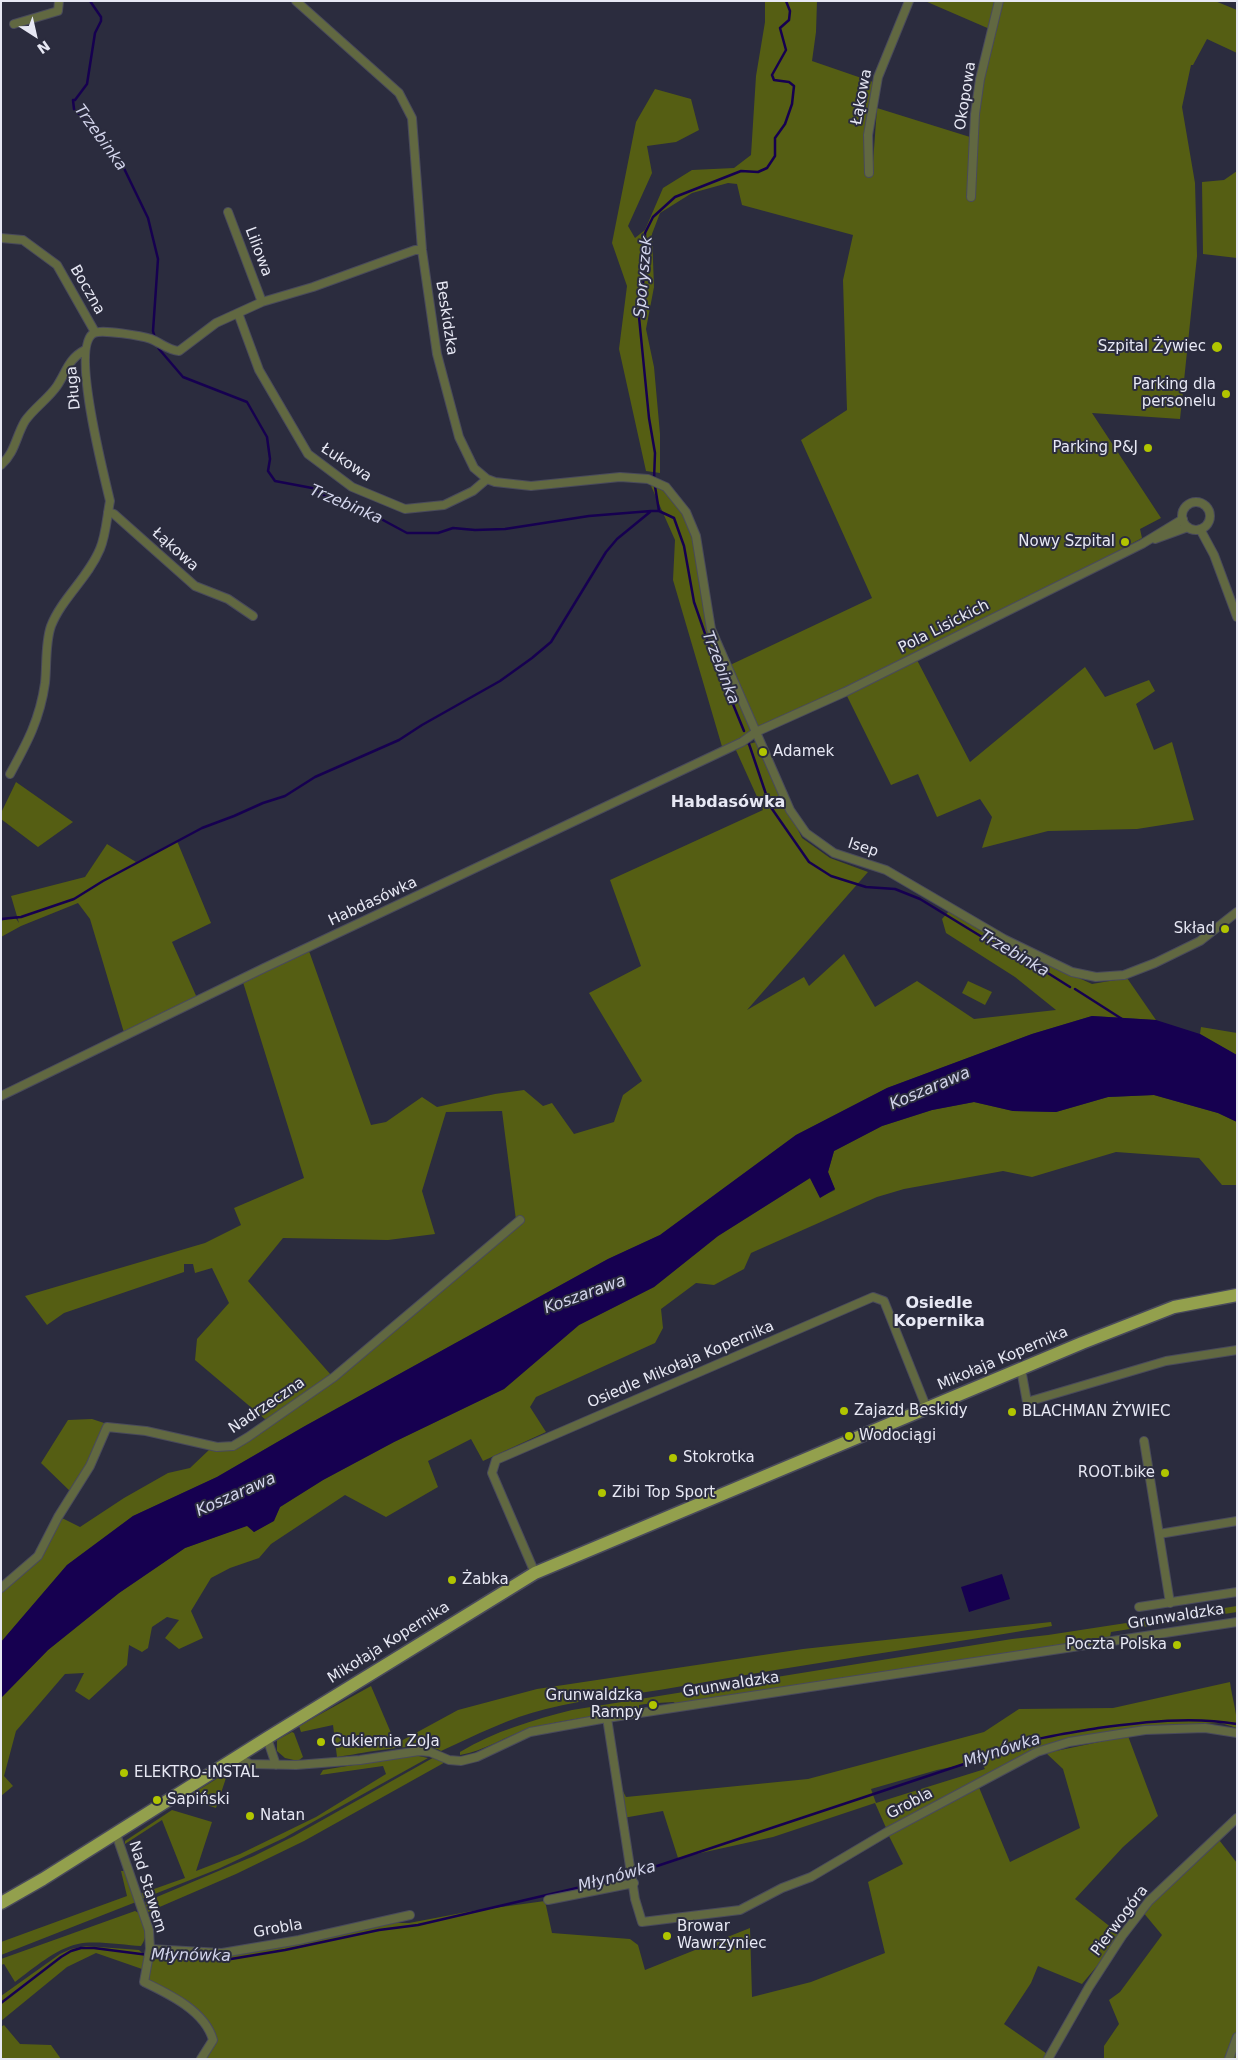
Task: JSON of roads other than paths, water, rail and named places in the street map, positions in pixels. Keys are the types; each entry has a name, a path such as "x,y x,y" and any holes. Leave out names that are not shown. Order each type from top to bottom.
{"main road":[{"name":"Mikołaja Kopernika","path":"1,1903 116,1834 267,1738 535,1573 1021,1369 1174,1307 1237,1295"}],"street":[{"path":"14,24 58,11 59,1"},
{"name":"Beskidzka","path":"296,1 399,93 412,118 422,250 437,354 459,436 474,468 487,479"},
{"name":"Łąkowa","path":"868,173 868,135 878,77 908,1"},
{"name":"Okopowa","path":"971,197 975,114 980,80 999,1"},
{"name":"Liliowa","path":"228,212 262,302"},
{"name":"Boczna","path":"1,238 23,240 57,266 95,332"},
{"path":"95,332 149,338 171,350 179,351 216,323 262,302 313,287 415,250 422,250"},
{"name":"Łukowa","path":"238,312 259,370 308,454 352,487 405,509 444,505 473,491 487,479"},
{"name":"Długa","path":"10,774 31,736 40,711 50,629 57,611 82,580 100,549 108,512 110,501 90,414 85,350 87,339 95,332"},
{"path":"1,465 9,457 25,421 57,386 66,367 77,354 85,350"},
{"name":"Isep","path":"487,479 495,482 532,486 620,477 648,479 666,487 686,512 696,536 711,629 790,810 806,833 834,853 886,870 1004,939 1072,972 1096,977 1124,975 1155,963 1200,941 1237,912"},
{"path":"1195,502 1204,504 1209,511 1210,520 1204,528 1196,530 1188,527 1182,519 1182,514 1187,506 1195,502"},
{"name":"Łąkowa","path":"108,512 114,514 195,586 228,599 253,616"},
{"name":"Pola Lisickich","path":"756,732 845,692 1142,544 1182,519"},
{"name":"Pola Lisickich","path":"1142,544 1188,527"},
{"path":"1200,529 1214,555 1237,617"},
{"name":"Habdasówka","path":"1,1096 264,968 742,742 756,732"},
{"name":"Nadrzeczna","path":"1,1588 38,1556 58,1517 90,1466 107,1427 146,1431 217,1447 233,1446 334,1377 520,1220"},
{"name":"Osiedle Mikołaja Kopernika","path":"535,1573 492,1473 496,1460 873,1297 884,1302 927,1409"},
{"path":"1021,1369 1027,1402 1166,1361 1237,1350"},
{"path":"1144,1441 1170,1602"},
{"path":"1160,1534 1237,1521"},
{"path":"1139,1608 1237,1592"},
{"name":"Grunwaldzka","path":"237,1757 250,1764 276,1765 360,1760 419,1751 430,1752 449,1760 461,1761 477,1757 530,1732 607,1718 1237,1622"},
{"name":"Grobla","path":"607,1718 635,1899 642,1922 740,1910 782,1888 811,1877 887,1832 1037,1752 1069,1742 1145,1730 1205,1728 1237,1733"},
{"path":"267,1738 276,1765"},
{"name":"Pierwogóra","path":"1048,2059 1089,1987 1122,1936 1150,1901 1237,1818"},
{"name":"Nad Stawem","path":"116,1834 149,1930 150,1949 144,1982 182,2003 199,2018 210,2032 212,2040 201,2059"},
{"path":"548,1900 634,1883"},
{"name":"Grobla","path":"150,1949 222,1953 299,1940 410,1915"},
{"path":"1229,2059 1237,2037"}],"water":[{"name":"Koszarawa","path":"1092,1016 1156,1020 1200,1034 1237,1055 1237,1122 1218,1113 1154,1095 1108,1097 1056,1112 1013,1111 974,1102 932,1110 882,1126 834,1151 828,1172 835,1189 820,1198 810,1178 718,1236 654,1287 579,1325 504,1389 394,1442 323,1480 280,1507 274,1521 254,1532 247,1526 185,1548 119,1593 48,1650 1,1698 1,1642 67,1565 133,1516 217,1477 305,1426 608,1259 660,1235 796,1135 887,1088 1032,1034"},
{"path":"1002,1574 1010,1599 969,1612 961,1587"}],"waterway":[{"name":"Trzebinka","path":"90,1 101,17 101,21 95,33 87,84 75,100 73,100 74,109 119,158 148,218 158,259 153,331 155,338"},
{"name":"Sporyszek","path":"659,511 654,480 655,453 649,418 639,317 645,266 645,233 653,217 675,197 741,171 758,172 767,168 775,156 775,138 785,124 792,104 794,86 789,82 774,80 772,75 786,50 780,28 789,20 790,11 786,1"},
{"name":"Trzebinka","path":"157,344 159,349 183,377 247,402 267,437 270,459 268,471 275,481 312,488 325,496 355,505 407,533 438,533 453,528 475,530 505,529 589,516 651,511 659,511 674,518 684,546 694,602 710,648 744,731"},
{"path":"1,919 21,917 74,899 103,881 202,828 285,796 315,777 399,740 500,681 551,642 606,552 617,539 650,512"},
{"name":"Trzebinka","path":"748,741 770,806 809,862 831,876 866,887 895,889 920,899 1000,948 1043,970 1070,987"},
{"name":"Trzebinka","path":"1075,989 1122,1019"},
{"name":"Młynówka","path":"1,2003 61,1957 81,1948 164,1957 231,1959 285,1950 379,1930 418,1925 624,1877 1032,1740 1098,1728 1150,1722 1202,1720 1237,1724"}],"place":[{"name":"Szpital Żywiec","path":"1217,347"},
{"name":"Parking dla personelu","path":"1226,394"},
{"name":"Parking P&J","path":"1148,448"},
{"name":"Nowy Szpital","path":"1125,542"},
{"name":"Adamek","path":"763,752"},
{"name":"Skład","path":"1225,929"},
{"name":"Zajazd Beskidy","path":"844,1411"},
{"name":"BLACHMAN ŻYWIEC","path":"1012,1412"},
{"name":"Wodociągi","path":"849,1436"},
{"name":"Stokrotka","path":"673,1458"},
{"name":"ROOT.bike","path":"1165,1473"},
{"name":"Zibi Top Sport","path":"602,1493"},
{"name":"Żabka","path":"452,1580"},
{"name":"Poczta Polska","path":"1177,1645"},
{"name":"Grunwaldzka Rampy","path":"653,1705"},
{"name":"Cukiernia ZoJa","path":"321,1742"},
{"name":"ELEKTRO-INSTAL","path":"124,1773"},
{"name":"Sapiński","path":"157,1800"},
{"name":"Natan","path":"250,1816"},
{"name":"Browar Wawrzyniec","path":"667,1936"}],"district":[{"name":"Habdasówka","path":"728,803"},
{"name":"Osiedle Kopernika","path":"939,1313"}]}
